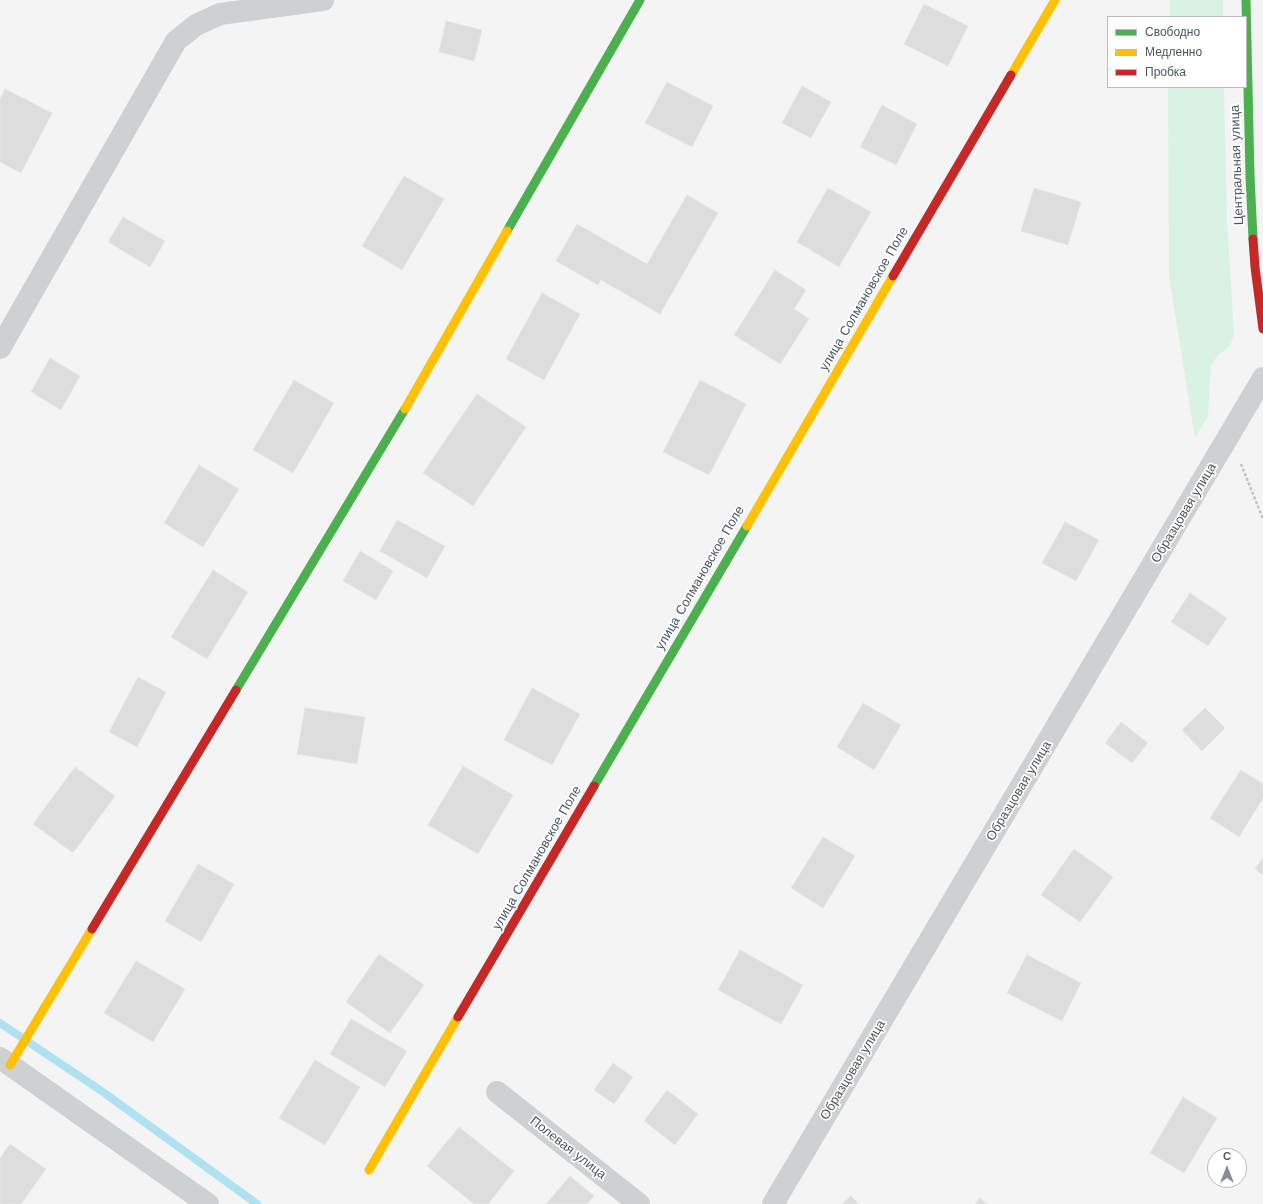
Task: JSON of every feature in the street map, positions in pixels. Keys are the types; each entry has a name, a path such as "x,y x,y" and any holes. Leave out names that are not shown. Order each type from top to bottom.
{"street":[{"path":"0,348 176,41 196,25 220,14 250,4 323,0"},
{"path":"208,1204 10,1057 33,1029 399,420 640,0"},
{"name":"улица Солмановское Поле","path":"369,1170 1055,0"},
{"name":"Центральная улица","path":"1246,0 1246,16"},
{"name":"Центральная улица","path":"1247,44 1250,176 1255,267 1263,329"},
{"name":"Образцовая улица","path":"773,1204 1263,378"},
{"name":"Полевая улица","path":"497,1092 639,1204"}],"path":[{"path":"1229,435 1263,519"}],"green space":[{"path":"1170,0 1223,0 1223,16 1170,16"},
{"path":"1168,88 1224,88 1227,220 1234,335 1229,347 1218,355 1211,365 1208,416 1195,438 1169,276"}],"building":[{"path":"924,4 968,26 948,66 904,44"},
{"path":"446,21 482,30 474,61 439,52"},
{"path":"667,82 713,106 692,147 645,123"},
{"path":"802,86 831,102 811,138 782,123"},
{"path":"5,89 52,113 21,173 0,162 0,99"},
{"path":"882,105 917,124 896,165 860,147"},
{"path":"404,176 444,199 402,270 362,246"},
{"path":"828,188 871,212 839,267 797,242"},
{"path":"1034,188 1081,202 1068,245 1021,231"},
{"path":"687,195 718,213 660,314 601,280 598,285 556,261 577,224 647,264"},
{"path":"123,217 165,241 150,267 108,242"},
{"path":"775,270 806,290 794,309 809,319 780,364 734,335"},
{"path":"542,293 580,314 544,380 506,359"},
{"path":"50,358 80,376 61,410 31,392"},
{"path":"294,380 334,403 293,473 253,450"},
{"path":"700,380 746,404 709,475 663,452"},
{"path":"477,394 526,427 473,506 423,473"},
{"path":"199,465 239,489 203,547 164,523"},
{"path":"397,520 445,546 427,578 380,551"},
{"path":"1065,522 1099,540 1076,581 1042,563"},
{"path":"360,551 393,571 376,600 343,581"},
{"path":"213,570 248,592 207,659 171,637"},
{"path":"1190,593 1227,618 1208,646 1171,622"},
{"path":"138,677 166,692 137,747 109,732"},
{"path":"532,688 580,714 552,765 504,740"},
{"path":"863,703 901,725 874,770 837,747"},
{"path":"305,708 365,717 357,764 297,754"},
{"path":"1205,708 1225,728 1202,751 1182,730"},
{"path":"1121,722 1148,743 1132,763 1105,743"},
{"path":"463,766 513,795 478,854 428,825"},
{"path":"75,767 115,796 73,853 33,824"},
{"path":"1241,770 1263,784 1263,798 1239,837 1210,818"},
{"path":"823,837 855,856 823,908 791,888"},
{"path":"1074,849 1113,877 1080,922 1041,895"},
{"path":"1263,857 1263,875 1255,869"},
{"path":"198,864 234,884 201,942 165,921"},
{"path":"740,950 803,985 781,1024 718,990"},
{"path":"379,954 424,985 390,1033 346,1002"},
{"path":"1027,955 1081,983 1062,1021 1007,993"},
{"path":"136,961 185,989 153,1042 104,1013"},
{"path":"351,1019 407,1051 385,1087 330,1054"},
{"path":"315,1060 360,1087 325,1145 279,1118"},
{"path":"613,1063 633,1077 614,1104 594,1090"},
{"path":"667,1090 698,1114 675,1145 644,1121"},
{"path":"1183,1097 1217,1118 1184,1173 1150,1153"},
{"path":"459,1127 514,1171 488,1204 474,1204 427,1166"},
{"path":"10,1144 46,1169 21,1204 0,1204 0,1158"},
{"path":"570,1176 594,1196 587,1204 546,1204"},
{"path":"851,1196 859,1204 842,1204"},
{"path":"980,1198 987,1204 975,1204"}],"waterway":[{"path":"0,1023 103,1092 257,1204"}],"traffic: fast":[{"path":"507,231 640,0"},
{"path":"1246,0 1246,16"},
{"path":"1247,44 1253,239"},
{"path":"236,690 405,409"},
{"path":"594,786 747,526"}],"traffic: slow":[{"path":"1011,75 1055,0"},
{"path":"405,409 507,231"},
{"path":"747,526 893,276"},
{"path":"10,1065 92,929"},
{"path":"369,1170 458,1017"}],"traffic: jam":[{"path":"893,276 1011,75"},
{"path":"1253,239 1263,329"},
{"path":"92,929 236,690"},
{"path":"458,1017 594,786"}]}
